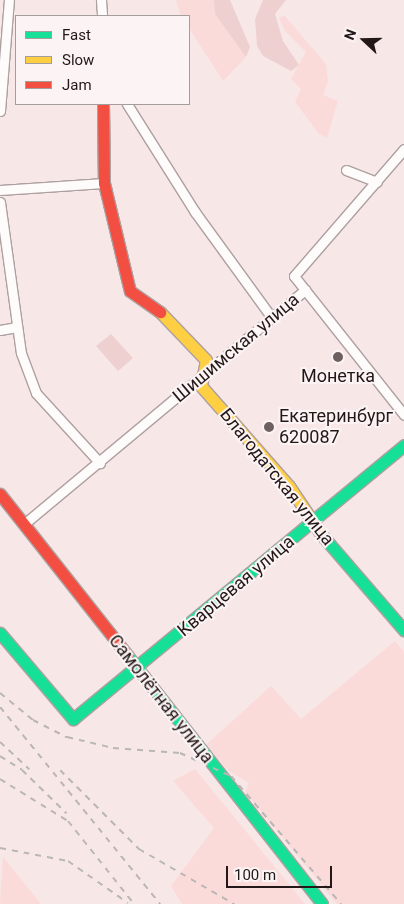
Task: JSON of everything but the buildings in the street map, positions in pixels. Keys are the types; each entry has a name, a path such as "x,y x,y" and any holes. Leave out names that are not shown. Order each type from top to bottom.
{"street":[{"path":"0,111 9,0"},
{"path":"101,0 102,15"},
{"name":"Благодатская улица","path":"103,105 104,183 130,291 160,312 206,360 201,386 289,486 311,522 404,630"},
{"path":"127,105 195,212 272,318"},
{"name":"Шишимская улица","path":"24,524 100,463 304,290 294,276 377,182 404,148"},
{"path":"346,170 377,182"},
{"path":"0,190 104,183"},
{"path":"0,202 21,354 36,393 100,463"},
{"path":"304,290 404,415"},
{"path":"0,330 17,327"},
{"name":"Кварцевая улица","path":"0,633 73,719 136,669 404,444"},
{"name":"Самолётная улица","path":"0,494 322,904"}],"shaded area":[{"path":"176,0 214,0 215,14 246,57 223,81 190,30 190,15 181,15"},
{"path":"214,0 230,0 250,47 246,57 215,14"},
{"path":"263,0 286,0 275,14 283,41 299,65 291,71 263,56 257,46 255,19"},
{"path":"284,15 326,64 328,81 323,95 338,101 327,138 319,134 295,102 301,89 291,79 306,52 285,31 279,18"},
{"path":"111,334 133,358 118,371 96,346"},
{"path":"395,641 404,652 404,904 337,904 245,792 249,783 229,771 206,745 271,686 301,719"},
{"path":"195,769 305,904 182,904 171,886 214,828 173,781"},
{"path":"3,857 41,904 0,904"}],"railway":[{"path":"0,693 33,720 67,737 113,748 180,753 231,776 341,904"},
{"path":"0,707 160,904"},
{"path":"0,742 29,769"},
{"path":"0,756 22,770 66,813"},
{"path":"60,770 139,849 234,904"},
{"path":"0,779 68,821 134,904"},
{"path":"0,848 68,861 128,903"}],"traffic: fast":[{"path":"0,633 73,719 404,445"},
{"path":"321,534 404,630"},
{"path":"127,655 322,904"}],"traffic: slow":[{"path":"160,312 206,360 201,386 289,486 321,534"}],"traffic: jam":[{"path":"103,105 104,183 130,291 160,312"},
{"path":"0,494 127,655"}],"place":[{"name":"Монетка","path":"338,357"},
{"name":"Екатеринбург 620087","path":"269,427"}]}
